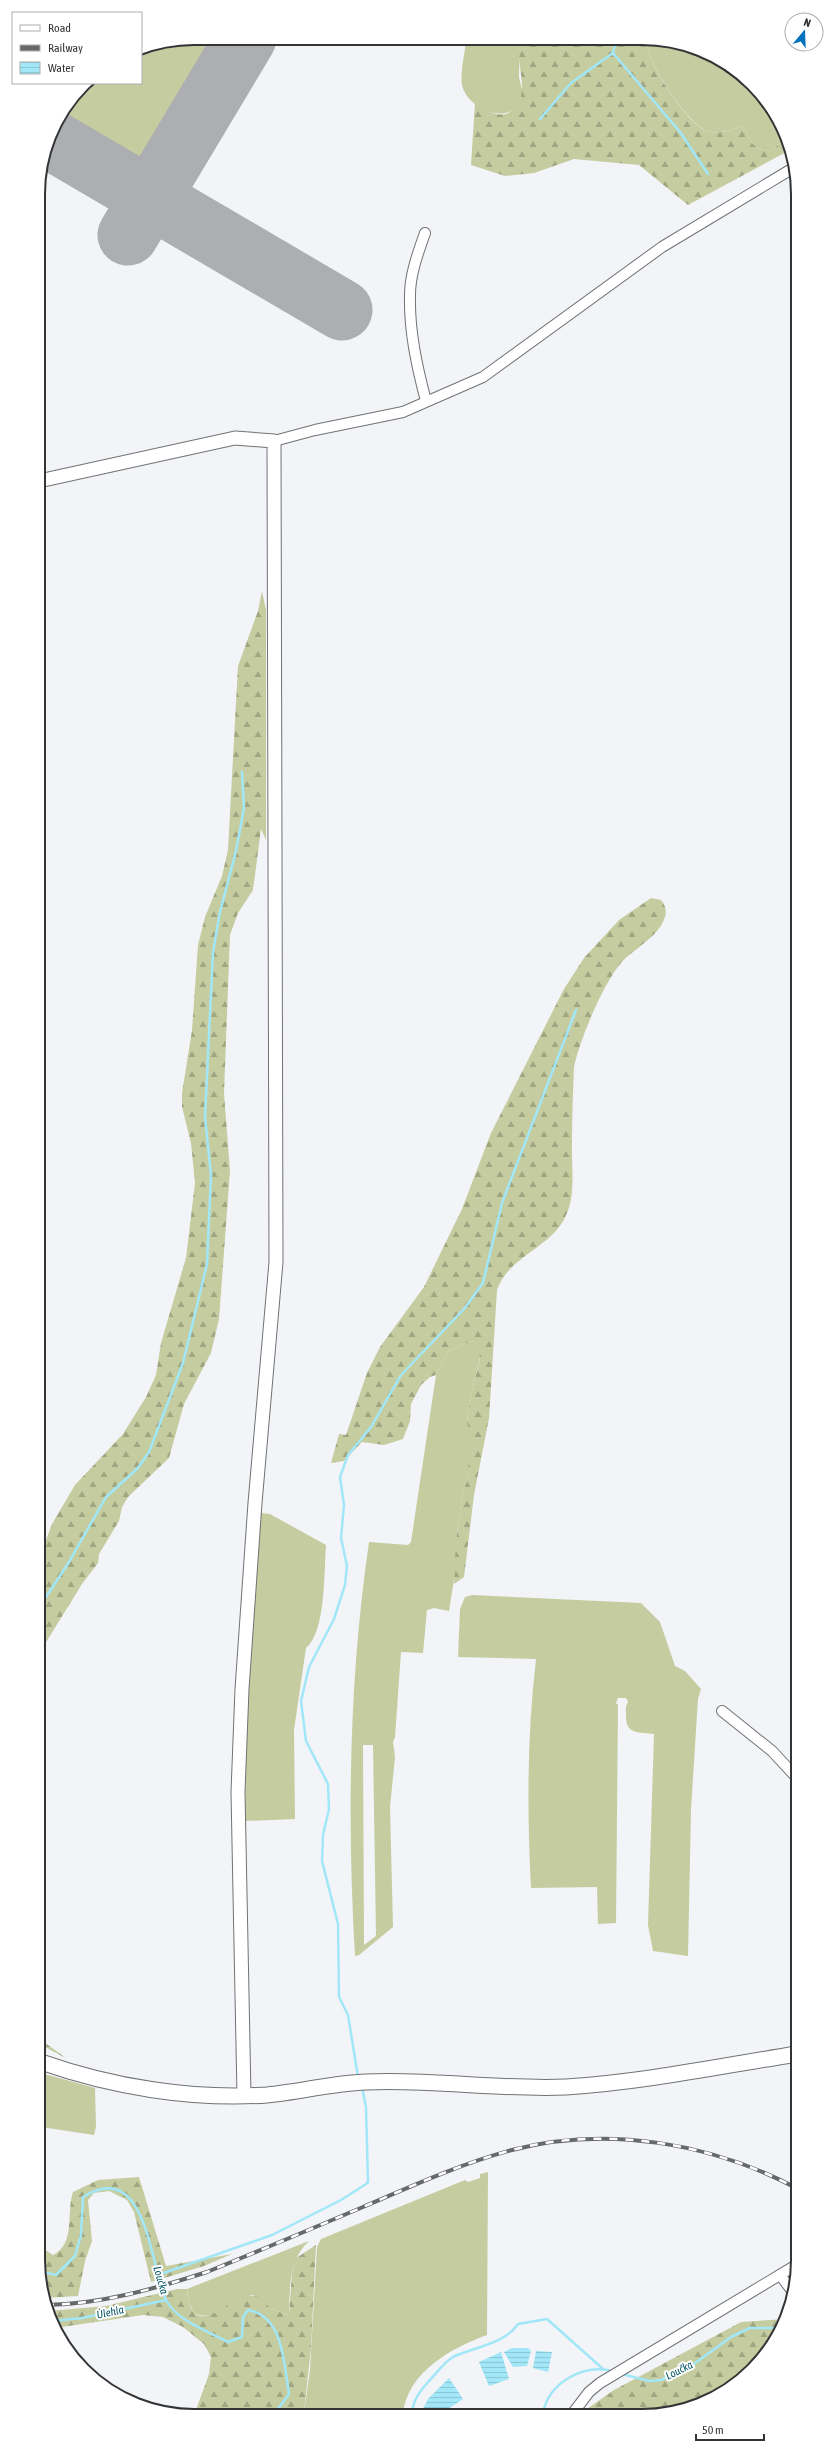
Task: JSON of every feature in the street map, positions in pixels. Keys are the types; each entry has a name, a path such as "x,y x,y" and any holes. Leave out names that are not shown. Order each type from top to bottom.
{"main road":[{"path":"45,2063 77,2073 153,2089 186,2094 244,2096 366,2082 539,2087 604,2084 791,2055"}],"street":[{"path":"45,480 235,438 274,441 315,430 402,412 483,377 662,247 789,171"},
{"path":"425,233 415,263 410,295 415,360 426,401"},
{"path":"244,2096 238,1792 242,1689 255,1503 276,1262 274,441"},
{"path":"722,1711 772,1751 791,1772"},
{"path":"576,2409 584,2397 600,2383 791,2268"},
{"path":"780,2275 789,2286"}],"green space":[{"path":"212,45 154,149 143,162 128,159 65,120 70,111 94,84 142,84 142,54 175,46"},
{"path":"465,45 520,45 519,77 523,94 521,100 515,108 507,112 489,112 472,101 465,94 462,85 462,68"},
{"path":"520,45 647,45 653,62 669,91 679,105 699,126 707,131 716,132 744,126 750,140 755,146 770,151 782,142 785,153 688,205 639,165 574,159 534,173 505,176 471,165 475,103 492,113 501,115 510,112 517,106 521,98 522,90"},
{"path":"647,45 680,50 708,60 725,70 740,82 760,103 776,128 782,142 770,151 764,150 752,143 744,126 726,131 711,132 699,126 679,105 660,76 648,50"},
{"path":"262,591 266,610 266,840 261,829 253,890 238,913 230,935 224,1093 230,1171 219,1319 211,1353 184,1404 169,1458 128,1497 122,1507 119,1521 99,1554 98,1563 82,1584 45,1644 45,1543 52,1524 75,1485 123,1434 146,1397 156,1375 161,1343 186,1258 195,1183 191,1143 182,1107 182,1093 192,1030 198,945 205,917 222,876 228,850 238,666 258,611"},
{"path":"651,898 661,900 665,906 666,914 662,924 651,937 621,963 614,972 593,1012 577,1055 574,1067 572,1186 566,1216 553,1234 509,1271 497,1290 489,1418 474,1495 464,1577 454,1584 456,1539 463,1491 467,1481 471,1434 467,1423 470,1399 480,1358 478,1345 472,1341 448,1351 436,1375 430,1377 421,1385 411,1404 410,1421 403,1439 384,1445 362,1442 344,1461 331,1463 339,1434 346,1435 367,1373 380,1347 424,1287 462,1209 491,1133 564,989 584,958 619,920"},
{"path":"472,1341 478,1345 481,1353 470,1399 467,1423 472,1434 467,1481 463,1491 456,1539 456,1567 449,1611 434,1608 427,1610 423,1653 401,1652 395,1737 393,1742 395,1757 390,1807 393,1927 359,1955 355,1956 351,1853 352,1749 357,1645 369,1542 408,1545 411,1542 436,1375 448,1351","holes":["363,1745 373,1745 376,1936 364,1945"]},
{"path":"261,1513 270,1514 326,1545 324,1584 321,1615 313,1640 306,1648 294,1730 295,1819 245,1821 246,1725"},
{"path":"472,1595 641,1603 660,1622 675,1666 685,1671 701,1689 698,1699 691,1809 688,1956 653,1951 648,1925 654,1734 635,1732 628,1727 626,1706 628,1702 626,1698 618,1698 616,1703 618,1705 616,1923 598,1924 597,1887 531,1888 529,1831 529,1745 536,1659 458,1657 460,1609 465,1597"},
{"path":"45,2043 66,2058 45,2047"},
{"path":"45,2074 95,2088 96,2127 94,2135 45,2128"},
{"path":"488,2172 487,2335 459,2347 433,2364 413,2385 404,2409 305,2409 310,2370 317,2247 321,2239 465,2180 468,2182 480,2178 480,2174"},
{"path":"139,2177 166,2266 232,2254 204,2266 151,2282 134,2212 127,2200 109,2191 94,2193 88,2200 92,2241 85,2261 78,2296 50,2298 45,2270 45,2250 53,2255 60,2250 65,2243 68,2236 73,2192 98,2180"},
{"path":"309,2241 297,2257 294,2266 290,2285 289,2315 271,2309 253,2295 245,2296 217,2313 202,2316 194,2313 189,2302 187,2289"},
{"path":"316,2245 311,2348 304,2409 196,2409 209,2374 211,2357 204,2344 183,2327 163,2317 143,2315 61,2327 54,2311 106,2306 177,2289 187,2289 190,2305 195,2313 202,2316 210,2315 219,2311 238,2299 248,2295 259,2297 271,2309 289,2315 292,2273 296,2258"},
{"path":"779,2319 766,2343 754,2358 733,2378 708,2394 680,2404 661,2408 587,2409 614,2390 741,2322"}],"water":[{"path":"512,2348 528,2348 531,2351 527,2366 513,2367 504,2352"},
{"path":"536,2351 552,2352 548,2372 533,2368"},
{"path":"501,2352 509,2379 489,2386 479,2362"},
{"path":"449,2378 463,2399 448,2409 423,2409 428,2399"}],"waterway":[{"path":"540,119 571,83 613,53 615,45"},
{"path":"613,53 680,132 708,174"},
{"path":"45,1598 69,1562 106,1497 138,1468 149,1452 183,1363 207,1264 211,1175 205,1117 213,952 220,912 236,851 244,808 242,772"},
{"path":"358,2077 348,2015 339,1997 338,1924 322,1861 323,1835 329,1809 328,1784 306,1741 301,1701 309,1667 334,1619 345,1585 347,1566 341,1538 344,1505 340,1477 348,1455 371,1427 401,1375 464,1309 483,1283 502,1203 576,1010"},
{"path":"158,2275 272,2235 341,2200 366,2184 368,2182 366,2107 362,2087"},
{"name":"Loučka","path":"45,2273 56,2275 75,2256 81,2235 83,2197 104,2189 121,2191 133,2203 142,2221 150,2242 160,2284 166,2300 178,2314 185,2320 228,2342 242,2337 243,2317 248,2310 260,2314 269,2322 280,2343 289,2394 278,2409"},
{"name":"Úlehla","path":"58,2321 82,2318 166,2300"},
{"path":"413,2409 415,2400 420,2392 446,2362 453,2357 497,2341 512,2331 518,2324 547,2319 603,2369"},
{"name":"Loučka","path":"622,2374 649,2381 661,2380 691,2366 731,2337 750,2328 775,2328"},
{"name":"Loučka","path":"544,2409 546,2402 552,2392 569,2378 590,2370 613,2371"}],"runway":[{"path":"128,235 242,45"},
{"path":"54,142 342,310"}],"railway":[{"path":"52,2305 108,2299 148,2290 207,2272 418,2183 455,2169 512,2150 548,2143 585,2139 622,2139 658,2143 695,2150 730,2160 765,2173 791,2186"}]}
